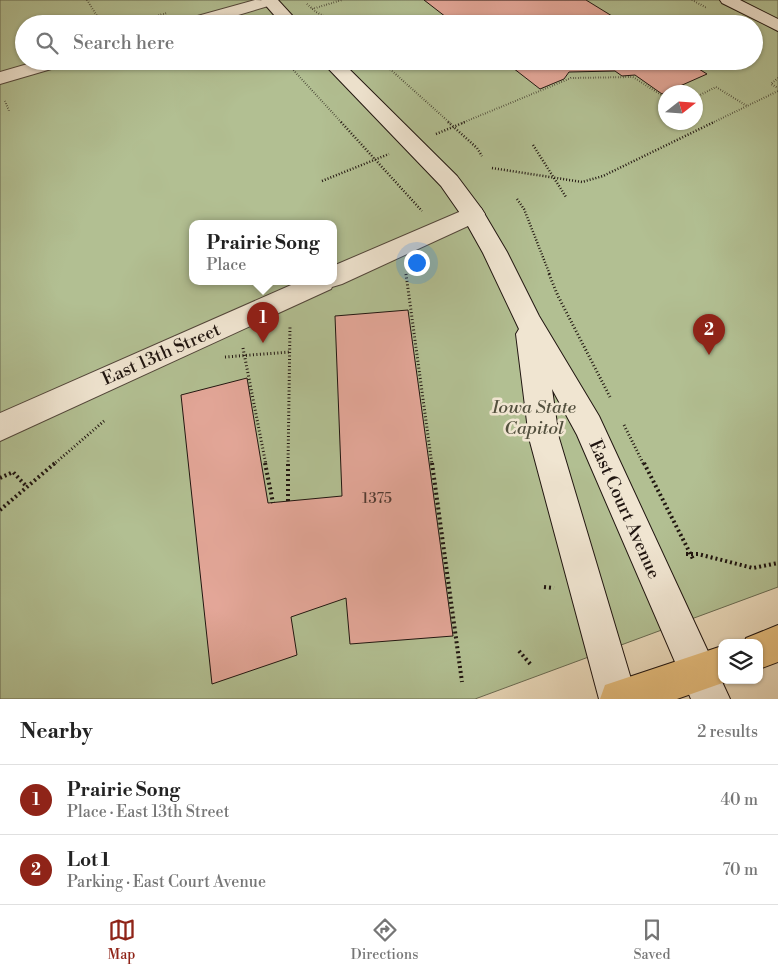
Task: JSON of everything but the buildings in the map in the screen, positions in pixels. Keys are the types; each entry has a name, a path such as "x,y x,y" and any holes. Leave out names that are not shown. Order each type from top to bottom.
{"main road":[{"path":"763,649 778,643"},
{"path":"619,699 711,679"}],"street":[{"path":"219,15 269,0 283,15"},
{"path":"728,0 757,15"},
{"path":"763,18 778,26"},
{"path":"0,78 28,70"},
{"name":"East Court Avenue","path":"339,70 449,181 473,214 495,252 529,323 588,426 711,679"},
{"path":"337,275 473,214"},
{"name":"East 13th Street","path":"0,426 315,285"},
{"name":"East Court Avenue","path":"529,323 544,438 619,699"}],"path":[{"path":"87,0 96,15"},
{"path":"303,0 323,15"},
{"path":"313,9 342,0"},
{"path":"293,70 424,212"},
{"path":"391,70 477,148 482,156"},
{"path":"431,136 571,78 633,77 658,93"},
{"path":"492,168 582,182 603,176 778,89 771,84 778,78"},
{"path":"703,94 716,88 747,106"},
{"path":"533,145 566,197"},
{"path":"322,181 393,152"},
{"path":"516,199 524,209 558,296 612,402"},
{"path":"404,265 462,682"},
{"path":"288,501 290,324"},
{"path":"242,346 273,503"},
{"path":"218,358 290,352"},
{"path":"622,420 688,554 693,559"},
{"path":"0,510 104,421"},
{"path":"0,478 14,472 27,487"},
{"path":"688,554 753,568 778,563"},
{"path":"519,651 532,666"}],"green space":[{"name":"Iowa State Capitol","path":"0,0 778,0 778,587 475,699 0,699"}],"place":[{"name":"Prairie Song","path":"263,343"},
{"name":"Lot 1","path":"709,355"}]}
